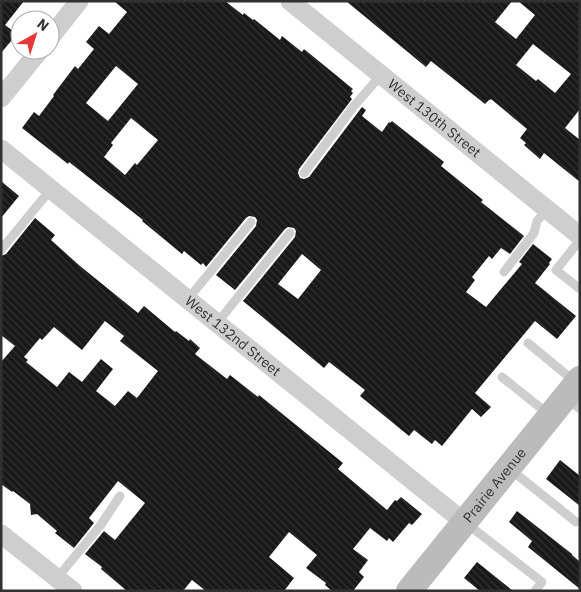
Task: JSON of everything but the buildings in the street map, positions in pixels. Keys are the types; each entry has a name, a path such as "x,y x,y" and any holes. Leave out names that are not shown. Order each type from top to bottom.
{"main road":[{"name":"Prairie Avenue","path":"419,587 464,522 570,397"}],"street":[{"path":"60,25 79,1"},
{"name":"West 130th Street","path":"290,1 580,238"},
{"path":"1,98 32,60"},
{"name":"West 132nd Street","path":"1,149 464,522"},
{"path":"1,534 72,591"}],"lane":[{"path":"304,173 354,106 381,75"},
{"path":"1,250 51,189"},
{"path":"504,272 534,233 537,222 547,210"},
{"path":"188,299 251,222"},
{"path":"217,323 290,233"},
{"path":"580,238 556,270 580,289"},
{"path":"528,343 570,397"},
{"path":"502,377 570,397"},
{"path":"508,468 576,522"},
{"path":"57,578 100,526 120,496"},
{"path":"464,522 542,582 535,591"}]}
